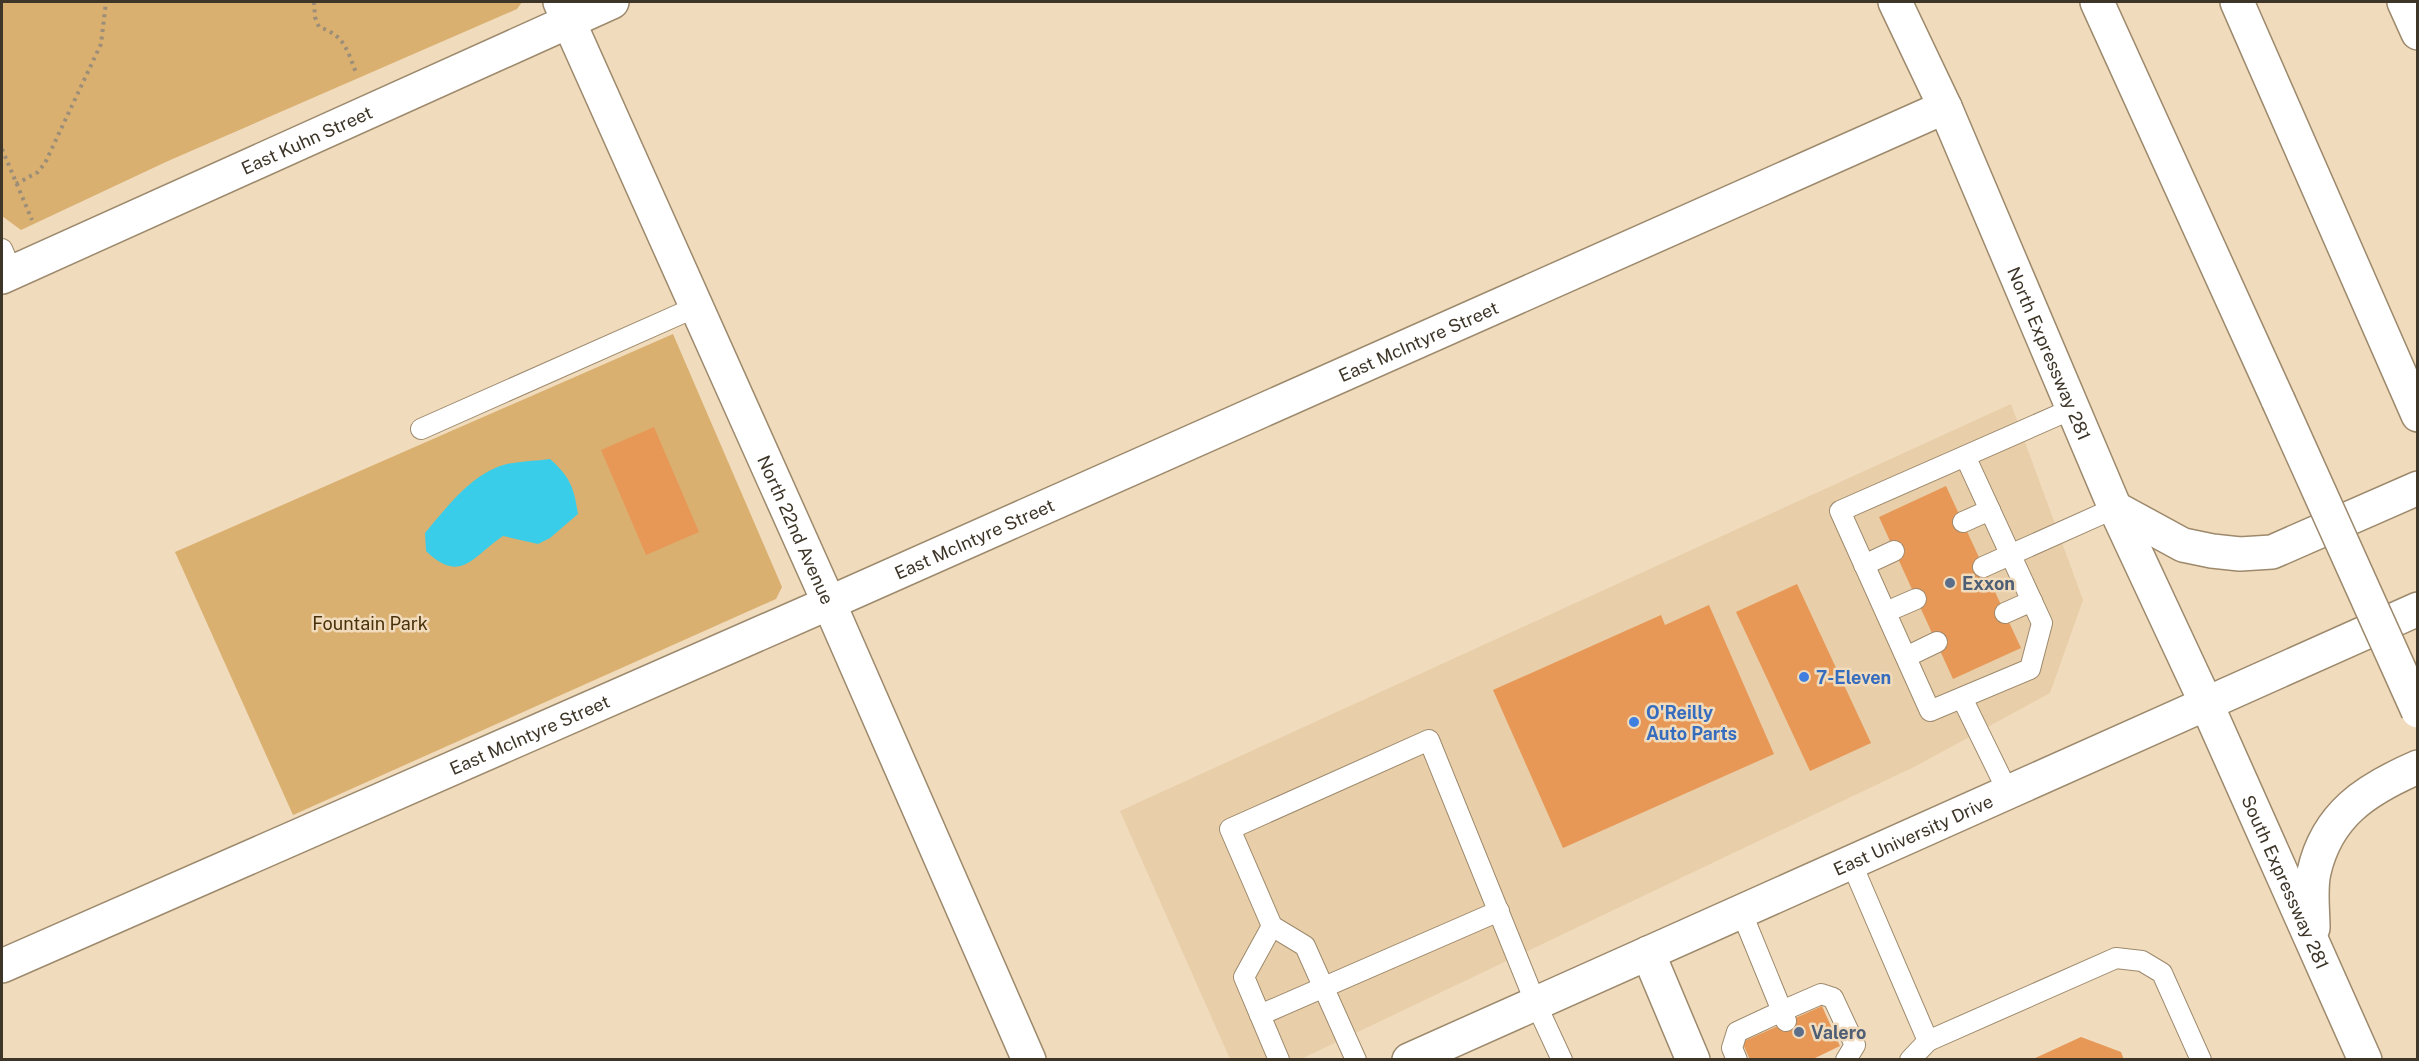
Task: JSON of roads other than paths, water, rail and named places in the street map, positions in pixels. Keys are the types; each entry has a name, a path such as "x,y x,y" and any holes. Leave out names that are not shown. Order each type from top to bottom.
{"main road":[{"name":"East Kuhn Street","path":"5,266 564,11 612,2"},
{"name":"North Expressway 281","path":"1895,2 1945,107 2115,508 2206,703"},
{"path":"2097,2 2418,711"},
{"path":"2237,2 2418,415"},
{"path":"2404,2 2418,33"},
{"name":"North 22nd Avenue","path":"564,11 829,603 1029,1059"},
{"name":"East McIntyre Street","path":"2,966 829,603 1945,107"},
{"path":"2115,508 2183,544 2212,551 2240,554 2272,552 2418,488"},
{"name":"East University Drive","path":"1410,1059 2418,609"},
{"name":"South Expressway 281","path":"2206,703 2366,1059"},
{"path":"2313,939 2313,874 2323,843 2353,802 2383,782 2418,767"},
{"path":"1648,953 1693,1059"}],"lane":[{"path":"421,429 696,307"},
{"path":"1965,456 2042,623 2030,669 1930,711 1840,511 1965,456 2072,409"},
{"path":"1983,567 2115,508"},
{"path":"1963,522 1990,510"},
{"path":"1864,565 1894,551"},
{"path":"1886,612 1916,599"},
{"path":"2005,613 2032,601"},
{"path":"1906,657 1937,642"},
{"path":"1962,698 2007,792"},
{"path":"1356,1059 1305,946 1272,926 1230,829 1429,740 1536,1004 1562,1059"},
{"path":"1851,862 1928,1041"},
{"path":"1260,1014 1499,911"},
{"path":"1741,911 1784,1016"},
{"path":"1272,926 1244,977 1279,1059"},
{"path":"1910,1059 1928,1041 2116,958 2142,961 2162,974 2200,1059"},
{"path":"1737,1059 1732,1047 1737,1032 1784,1016 1821,994 1833,998 1855,1045 1846,1059"}],"water":[{"path":"550,459 570,483 578,514 550,538 538,544 503,536 466,564 458,566 449,566 438,561 426,551 425,533 451,502 472,483 495,468 507,464"}],"place":[{"name":"Exxon","path":"1950,583"},
{"name":"7-Eleven","path":"1804,677"},
{"name":"O'Reilly Auto Parts","path":"1634,722"},
{"name":"Valero","path":"1799,1032"}],"park label":[{"name":"Fountain Park","path":"370,623"}]}
